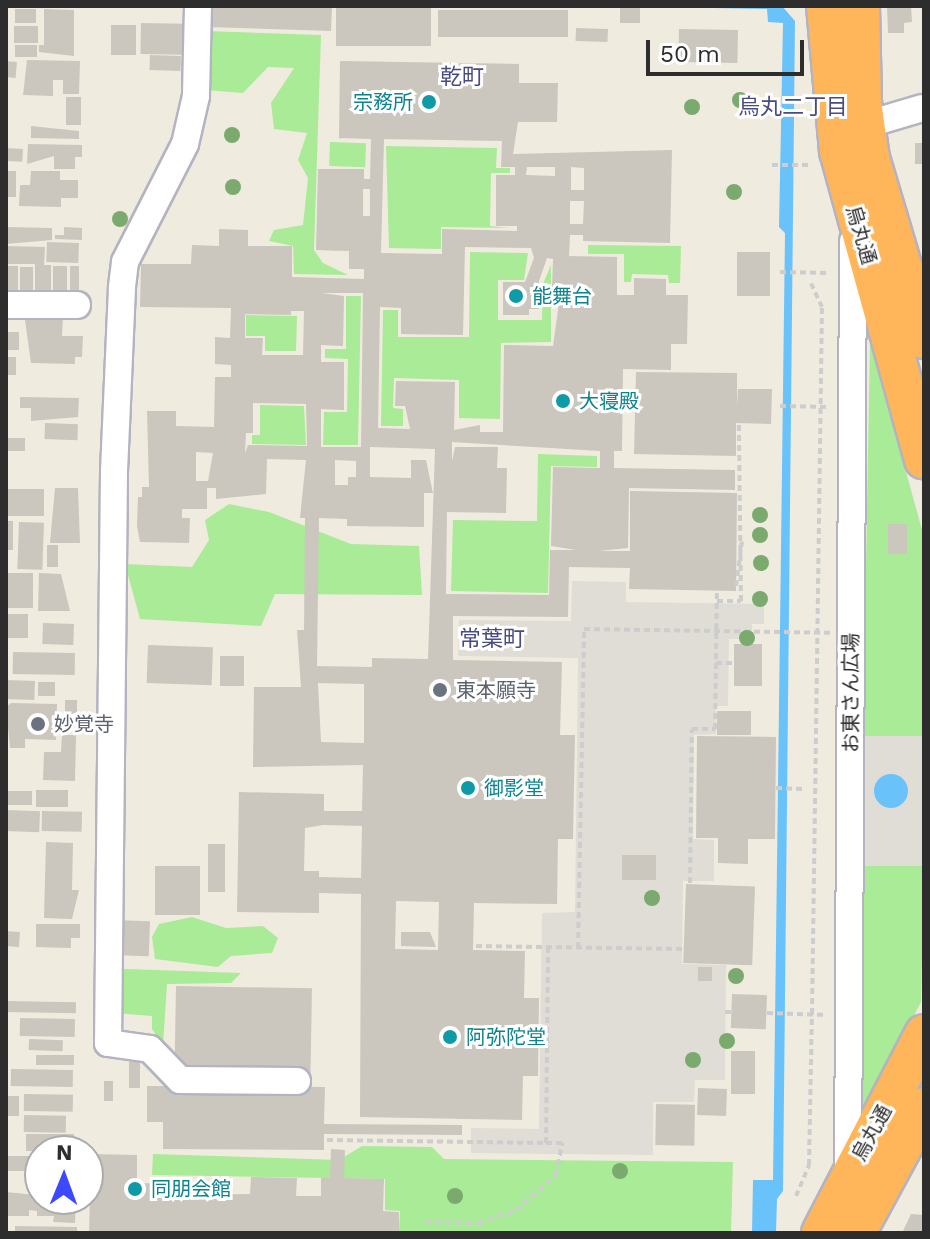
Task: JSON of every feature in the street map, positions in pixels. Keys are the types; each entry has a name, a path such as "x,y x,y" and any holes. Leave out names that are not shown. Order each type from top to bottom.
{"highway":[{"name":"烏丸通","path":"826,6 832,111 854,209 914,344"},
{"name":"烏丸通","path":"860,6 866,133 914,344 924,459"},
{"name":"烏丸通","path":"821,1233 924,1034"},
{"name":"烏丸通","path":"856,1233 924,1107"}],"street":[{"path":"198,6 196,96 185,144 125,262 122,288 114,472 108,1043 150,1049 180,1080 297,1081"},
{"path":"866,133 923,116"},
{"name":"お東さん広場","path":"848,1177 854,209"},
{"path":"6,305 77,305"}],"path":[{"path":"772,165 792,165"},
{"path":"780,272 797,273"},
{"path":"796,1196 809,1165 812,1014 822,307 810,281"},
{"path":"780,406 852,407"},
{"path":"717,601 741,601 739,425"},
{"path":"736,586 742,541"},
{"path":"690,883 694,788 692,729 715,729 717,590"},
{"path":"578,948 584,629 851,633"},
{"path":"716,663 733,663"},
{"path":"777,788 803,789"},
{"path":"476,946 683,949"},
{"path":"546,1143 548,947"},
{"path":"769,1013 849,1015"},
{"path":"327,1140 562,1143 556,1175 516,1210 479,1223 425,1222"}],"green space":[{"path":"206,31 321,35 314,250 323,263 348,275 294,274 293,246 269,241 274,230 303,225 308,178 298,160 307,133 274,129 271,103 294,68 268,67 243,93 205,90"},
{"path":"330,142 366,143 365,167 329,166"},
{"path":"386,146 497,148 496,168 510,168 510,173 491,173 490,226 511,228 441,227 441,249 389,248"},
{"path":"588,245 681,246 680,283 669,283 668,275 632,274 631,282 624,282 624,254 588,254"},
{"path":"470,252 528,253 524,280 498,280 498,320 542,320 543,284 551,265 551,342 501,343 500,419 459,418 459,380 394,378 393,408 403,409 403,426 381,426 383,310 398,310 398,337 469,337"},
{"path":"346,296 361,296 358,445 323,445 324,412 347,412 348,359 325,358 325,349 346,349"},
{"path":"246,315 297,316 296,351 265,351 265,336 246,336"},
{"path":"870,342 924,537 924,736 863,736"},
{"path":"260,405 304,406 306,445 252,444 252,435 260,435"},
{"path":"538,454 597,456 597,467 551,466 548,593 451,591 453,520 537,521"},
{"path":"229,504 269,512 351,544 419,546 422,595 275,594 261,626 140,619 125,564 192,567 209,540 205,520"},
{"path":"860,866 924,866 921,1002 866,1109 855,1102"},
{"path":"192,917 226,928 263,926 278,938 272,953 231,956 218,967 155,959 152,937 159,924"},
{"path":"115,969 241,973 231,983 167,984 163,1045 152,1029 152,1016 114,1013"},
{"path":"362,1146 432,1147 444,1159 733,1162 731,1233 399,1233 400,1211 385,1210 385,1179 152,1175 153,1154 339,1160"}],"shaded area":[{"path":"572,581 626,582 626,602 764,604 764,624 752,624 752,639 729,639 728,706 716,706 716,734 694,735 693,839 714,840 714,881 683,881 682,964 726,965 725,1080 695,1080 694,1102 653,1102 653,1155 471,1153 471,1128 539,1129 542,913 575,912 578,658 458,656 459,620 571,621"},
{"path":"863,736 924,736 924,866 863,866"}],"water":[{"path":"613,6 782,6 795,21 783,1191 777,1199 776,1233 752,1233 753,1180 773,1180 785,233 779,227 783,23 768,22 767,9"},
{"path":"891,774 903,779 908,791 903,803 891,808 879,803 874,791 879,779"}],"building":[{"path":"206,6 332,6 331,31 206,27"},
{"path":"336,6 431,6 431,46 336,46"},
{"path":"887,6 911,6 912,22 904,23 904,33 888,33"},
{"path":"620,8 640,8 640,23 620,23"},
{"path":"15,9 36,9 36,23 15,23"},
{"path":"44,9 74,10 74,56 39,52 39,45 44,45"},
{"path":"438,10 568,10 568,37 438,37"},
{"path":"141,23 183,24 182,55 140,54"},
{"path":"111,25 136,25 136,55 111,55"},
{"path":"14,26 38,26 38,43 14,43"},
{"path":"576,28 608,29 608,42 576,41"},
{"path":"679,29 738,30 737,63 678,62"},
{"path":"15,45 37,45 37,57 15,57"},
{"path":"150,55 181,56 180,71 149,70"},
{"path":"27,60 80,61 79,94 63,94 63,80 53,80 53,96 23,95"},
{"path":"6,61 17,62 16,78 6,77"},
{"path":"340,61 519,64 519,83 558,83 557,122 518,122 513,154 672,150 670,243 583,241 583,235 570,235 569,256 617,257 617,295 634,295 634,278 666,279 666,295 688,295 687,344 671,344 671,370 623,369 622,451 614,451 614,468 735,470 735,490 629,488 628,548 599,551 630,551 630,491 737,493 736,591 629,589 630,568 569,567 568,617 453,616 453,660 562,662 560,735 575,735 573,839 558,839 557,904 474,903 473,950 525,951 524,998 539,998 538,1076 523,1076 522,1120 360,1117 361,894 319,893 319,913 237,912 239,792 324,794 324,811 362,811 363,765 253,767 254,687 301,687 297,630 304,630 305,518 300,518 306,460 267,459 266,494 216,499 216,488 207,488 207,509 182,509 182,518 190,518 189,543 140,542 137,526 138,497 142,497 142,487 149,487 147,411 176,411 176,426 214,427 215,377 231,377 231,365 215,364 215,337 230,338 231,308 140,307 141,264 191,264 192,245 219,246 219,229 248,230 248,246 292,246 292,277 364,279 364,269 349,269 349,251 316,250 318,169 364,169 364,179 370,179 371,139 339,138","holes":["384,139 502,141 501,167 515,167 515,175 496,175 496,226 517,226 517,231 442,229 442,254 381,253","527,167 555,167 555,176 526,175","571,167 584,168 584,190 571,190","363,189 370,189 370,216 363,216","570,201 584,201 583,224 570,224","465,247 531,248 534,258 525,282 503,282 503,315 529,315 529,309 539,309 539,281 547,258 553,259 552,287 561,288 553,346 504,345 503,432 480,432 480,425 454,430 455,382 396,381 395,406 405,406 410,429 378,428 380,307 401,308 401,334 463,335","322,293 363,293 361,447 321,447 321,409 344,410 344,362 321,362 321,345 343,346 344,296","291,311 304,311 303,355 262,355 263,338 245,338 245,314 291,315","253,403 306,404 307,446 248,445 245,453 246,433 253,433","452,442 600,451 600,468 553,467 551,546 576,550 550,550 549,595 446,594 447,512 506,513 507,468 497,468 498,447 455,447 452,461","370,447 435,449 428,659 372,658 372,667 317,666 319,518 347,519 347,526 424,527 424,493 433,493 426,460 411,460 411,478 370,477","196,452 213,453 208,481 196,481","335,460 356,461 356,477 348,477 348,485 335,485","318,683 364,684 364,743 321,742","362,826 361,878 319,877 319,871 304,871 305,828","396,901 439,902 438,950 395,949"]},
{"path":"66,97 81,97 81,125 66,125"},
{"path":"31,126 79,131 79,139 31,138"},
{"path":"915,143 924,143 924,164 915,164"},
{"path":"28,144 82,145 82,157 75,157 75,169 54,169 54,156 27,164"},
{"path":"6,148 23,149 22,162 6,161"},
{"path":"6,171 16,171 16,197 6,197"},
{"path":"31,171 60,171 60,180 78,180 78,198 61,198 61,207 19,206 20,185 30,185"},
{"path":"6,227 52,228 52,240 6,244"},
{"path":"64,227 82,228 82,240 55,239 55,235 64,235"},
{"path":"47,242 79,243 78,263 46,262"},
{"path":"6,246 45,247 44,265 51,265 51,299 35,299 35,264 6,264"},
{"path":"737,252 770,252 770,296 737,296"},
{"path":"6,266 18,266 18,299 6,299"},
{"path":"53,266 67,266 67,298 53,298"},
{"path":"70,266 79,266 79,299 70,299"},
{"path":"20,267 33,267 33,300 20,300"},
{"path":"38,315 63,316 62,336 83,336 82,357 75,357 75,364 31,363 25,320 37,320"},
{"path":"6,332 19,332 19,350 6,350"},
{"path":"6,357 16,357 16,375 6,375"},
{"path":"636,372 737,373 737,406 738,389 772,389 771,424 736,423 736,456 634,454"},
{"path":"20,397 79,398 78,417 31,421 31,408 20,408"},
{"path":"45,423 78,424 77,440 44,439"},
{"path":"6,438 25,438 25,451 6,451"},
{"path":"55,488 78,488 80,543 50,543"},
{"path":"6,489 44,489 44,516 6,516"},
{"path":"6,521 13,521 13,550 6,550"},
{"path":"19,522 44,523 42,570 17,569"},
{"path":"888,524 907,524 907,554 888,554"},
{"path":"47,545 58,545 58,567 47,567"},
{"path":"6,573 33,573 33,608 6,608"},
{"path":"39,573 61,574 70,611 38,611"},
{"path":"6,614 28,614 28,638 6,638"},
{"path":"43,623 74,624 73,645 42,644"},
{"path":"734,644 762,644 762,686 734,686"},
{"path":"148,645 213,647 212,685 147,683"},
{"path":"13,652 75,653 75,675 13,674"},
{"path":"220,656 244,656 244,686 220,686"},
{"path":"6,680 35,681 34,700 6,699"},
{"path":"38,682 55,682 55,696 38,696"},
{"path":"65,700 77,700 77,724 65,724"},
{"path":"11,703 57,704 56,740 25,739 25,748 10,748 6,707"},
{"path":"717,711 751,711 751,735 717,735"},
{"path":"62,735 76,735 75,781 43,780 44,752 61,752"},
{"path":"697,736 776,737 775,839 748,839 748,864 718,863 718,838 696,838"},
{"path":"36,790 68,790 68,807 36,807"},
{"path":"6,791 32,791 32,805 6,805"},
{"path":"6,810 40,811 39,832 6,831"},
{"path":"42,811 82,812 82,832 42,831"},
{"path":"46,842 73,843 72,890 79,890 72,919 44,918"},
{"path":"208,844 225,844 225,892 208,892"},
{"path":"622,855 656,855 656,880 622,880"},
{"path":"155,866 200,866 200,915 155,915"},
{"path":"686,884 755,886 752,965 683,963"},
{"path":"112,920 150,921 149,956 111,955"},
{"path":"36,924 80,924 80,938 71,938 71,948 36,947"},
{"path":"6,931 20,932 19,947 6,946"},
{"path":"401,932 430,932 436,947 401,946"},
{"path":"698,967 712,967 712,981 698,981"},
{"path":"176,986 312,988 310,1076 174,1074"},
{"path":"732,994 767,995 766,1029 731,1028"},
{"path":"6,1001 76,1002 76,1013 6,1012"},
{"path":"20,1018 75,1019 75,1037 20,1036"},
{"path":"29,1039 63,1040 63,1051 29,1050"},
{"path":"731,1051 755,1051 755,1094 731,1094"},
{"path":"36,1055 74,1055 74,1065 36,1065"},
{"path":"129,1062 140,1062 140,1088 129,1088"},
{"path":"11,1069 73,1070 73,1087 11,1086"},
{"path":"104,1081 113,1081 113,1101 104,1101"},
{"path":"147,1086 325,1087 324,1124 462,1125 462,1135 324,1134 324,1150 163,1149 163,1122 147,1122"},
{"path":"698,1088 727,1089 726,1116 697,1115"},
{"path":"24,1094 73,1095 73,1112 24,1111"},
{"path":"6,1096 19,1096 19,1116 6,1116"},
{"path":"656,1104 695,1105 694,1146 655,1145"},
{"path":"24,1115 66,1116 66,1133 24,1132"},
{"path":"74,1134 74,1135 26,1135"},
{"name":"同朋会館","path":"331,1149 345,1150 344,1178 384,1179 383,1211 399,1212 399,1233 89,1233 89,1215 104,1215 104,1154 137,1155 137,1183 180,1184 180,1195 250,1194 251,1177 297,1178 296,1196 321,1196 321,1178 330,1178"},
{"path":"6,1156 24,1156 24,1171 6,1171"},
{"path":"6,1192 24,1194 24,1215 29,1216 6,1216"},
{"path":"911,1214 924,1215 924,1233 902,1233"},
{"path":"75,1215 75,1223 53,1222 54,1216 37,1216"},
{"path":"15,1226 77,1227 77,1233 15,1233"}],"place":[{"name":"宗務所","path":"429,102"},
{"name":"能舞台","path":"516,296"},
{"name":"大寝殿","path":"563,401"},
{"name":"東本願寺","path":"440,690"},
{"name":"妙覚寺","path":"38,724"},
{"name":"御影堂","path":"468,788"},
{"name":"阿弥陀堂","path":"450,1037"},
{"name":"同朋会館","path":"135,1189"}],"district":[{"name":"乾町","path":"462,77"},
{"name":"烏丸二丁目","path":"793,107"},
{"name":"常葉町","path":"492,639"}]}
